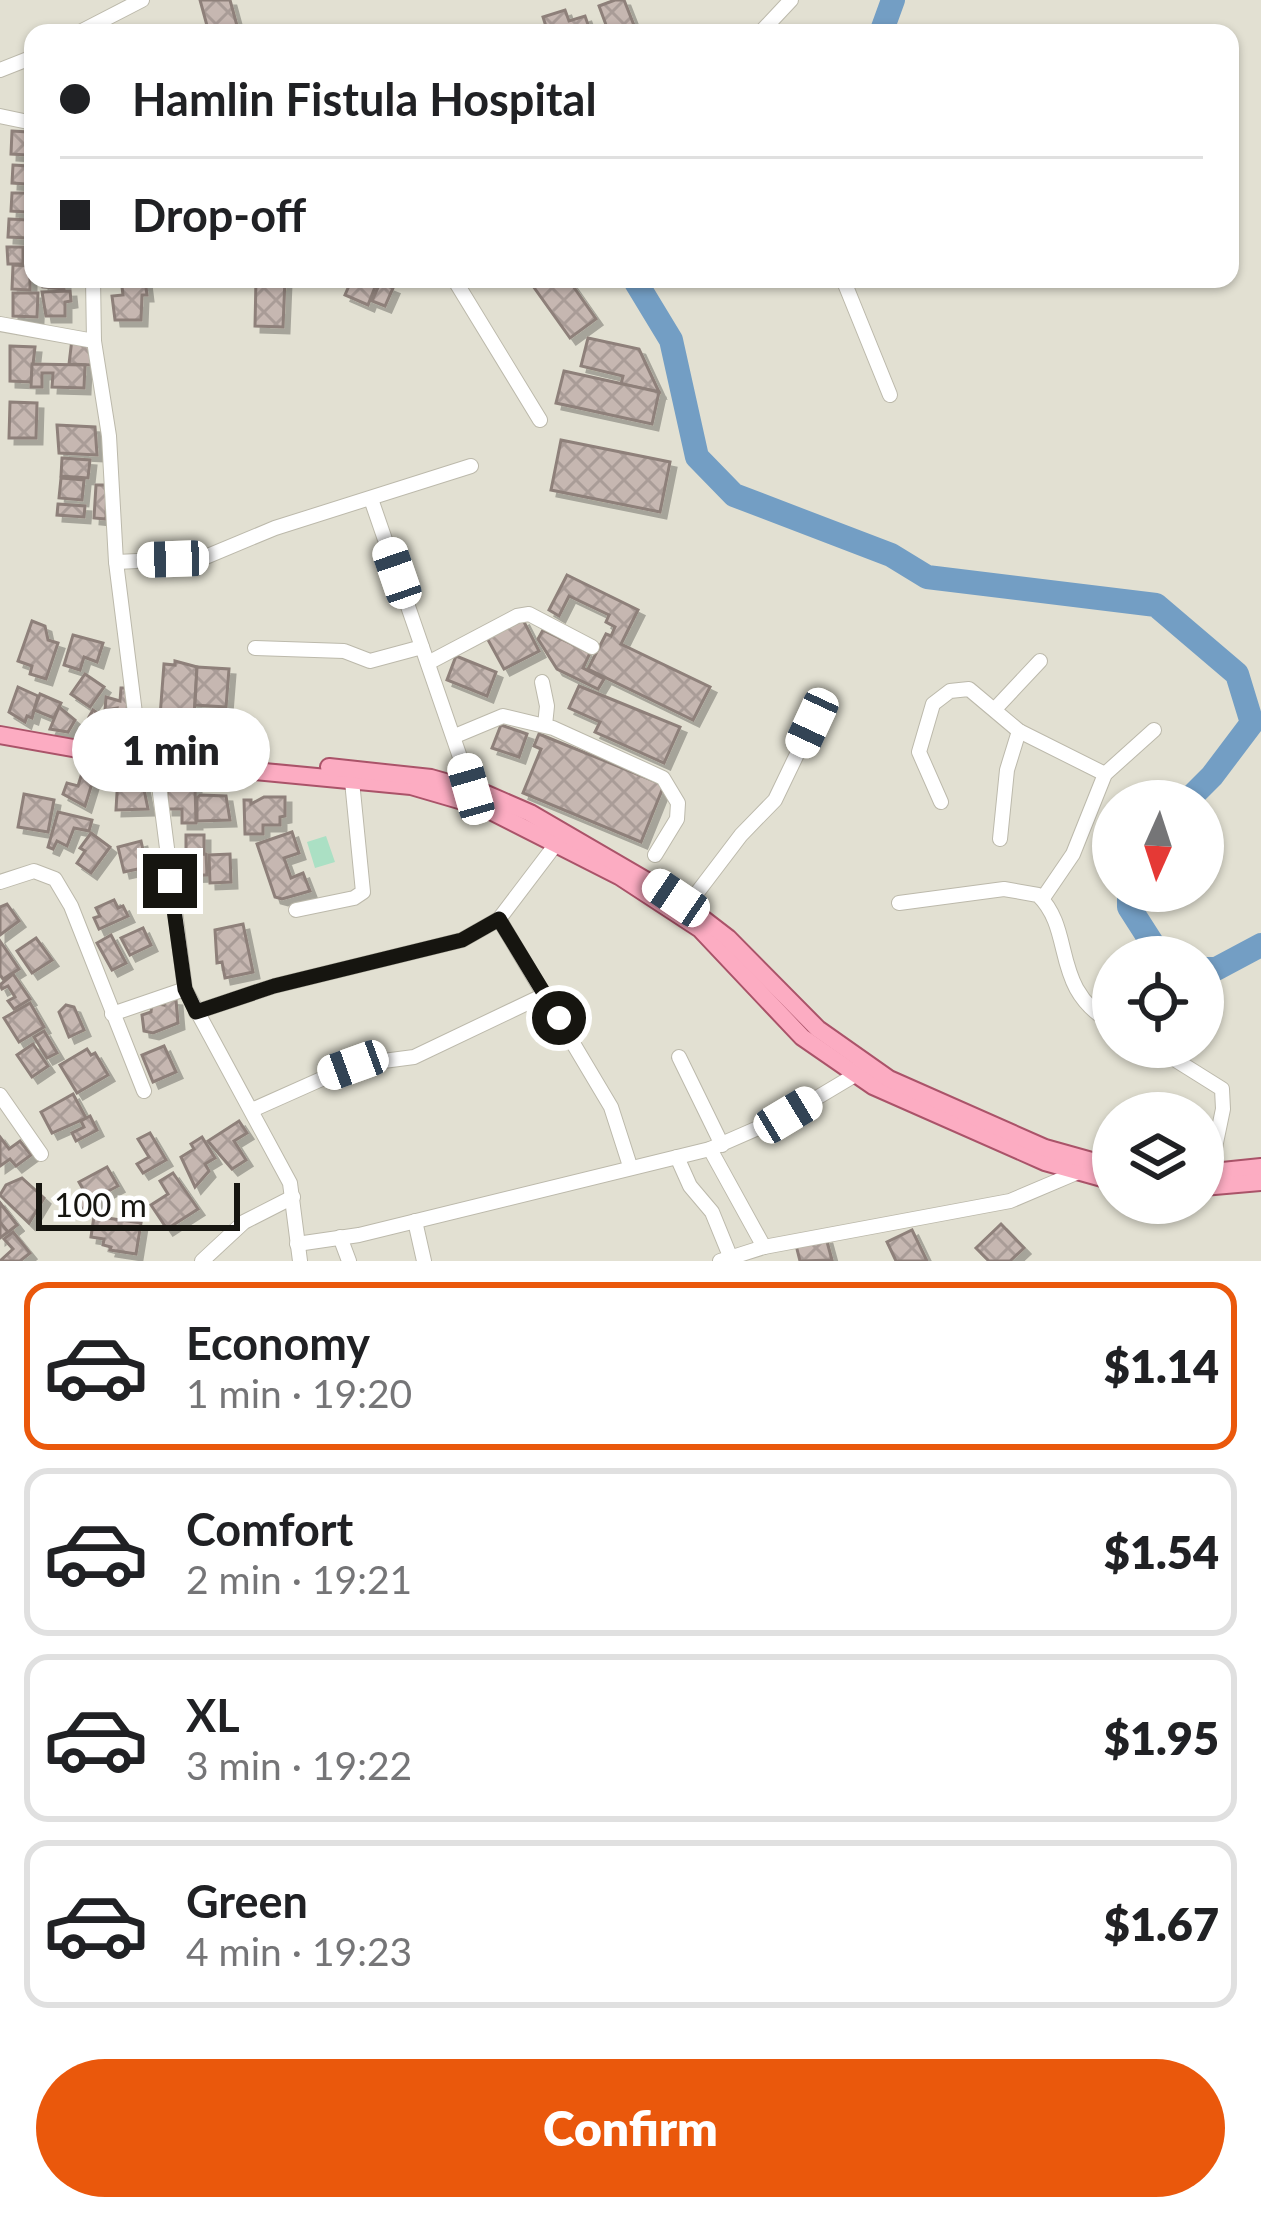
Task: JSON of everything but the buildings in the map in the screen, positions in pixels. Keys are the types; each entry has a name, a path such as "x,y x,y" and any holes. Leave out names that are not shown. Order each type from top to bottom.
{"main road":[{"path":"0,732 148,757 411,786 460,797 620,876 700,929 792,1028 927,1112 1092,1172"},
{"path":"148,757 414,774 471,789 559,829 687,906 728,938 858,1068"},
{"path":"1079,1167 1092,1167"},
{"path":"1224,1176 1261,1167"},
{"path":"1224,1181 1261,1182"}],"street":[{"path":"95,24 142,0"},
{"path":"768,24 791,0"},
{"path":"93,288 116,562 185,989 290,1183 300,1261"},
{"path":"459,288 540,420"},
{"path":"847,288 890,395"},
{"path":"0,324 94,340"},
{"path":"116,562 203,558 275,528 471,466"},
{"path":"371,499 471,789"},
{"path":"428,663 529,614 592,646"},
{"path":"255,648 344,651 370,661 422,647"},
{"path":"995,709 1040,661"},
{"path":"542,682 545,725"},
{"path":"941,802 920,752 933,704 950,691 969,689 1019,731 1105,774"},
{"path":"455,736 503,716 545,725 663,778 678,803 676,819 655,855"},
{"path":"687,906 775,800 812,723"},
{"path":"1042,898 1073,854 1105,774 1154,730"},
{"path":"1000,839 1007,770 1019,731"},
{"path":"296,910 363,892 352,781"},
{"path":"196,1012 274,986 462,940 499,919 556,844"},
{"path":"0,881 34,871 56,880 71,906 144,1091"},
{"path":"899,903 1004,889 1032,892 1042,898 1084,1004 1092,1010"},
{"path":"499,919 611,1107 631,1166"},
{"path":"112,1014 185,989"},
{"path":"253,1110 353,1065 414,1057 544,995"},
{"path":"679,1057 764,1247"},
{"path":"297,1244 415,1221 716,1147 788,1115 858,1068"},
{"path":"1188,1068 1222,1092"},
{"path":"0,1094 41,1154"},
{"path":"677,1157 690,1186 712,1212 728,1260 764,1247 1010,1201 1079,1167"},
{"path":"202,1261 244,1222 292,1197"},
{"path":"415,1221 424,1261"},
{"path":"340,1237 349,1261"}],"green space":[{"path":"326,836 335,862 315,868 307,842"}],"waterway":[{"path":"884,24 893,0"},
{"path":"639,288 671,340 697,457 734,495 891,555 927,577 1156,605 1237,674 1252,723 1208,780"},
{"path":"1132,912 1148,936"},
{"path":"1224,965 1261,945"}],"route":[{"path":"170,881 185,989 196,1012 322,973 462,940 499,919 559,1018"}]}
